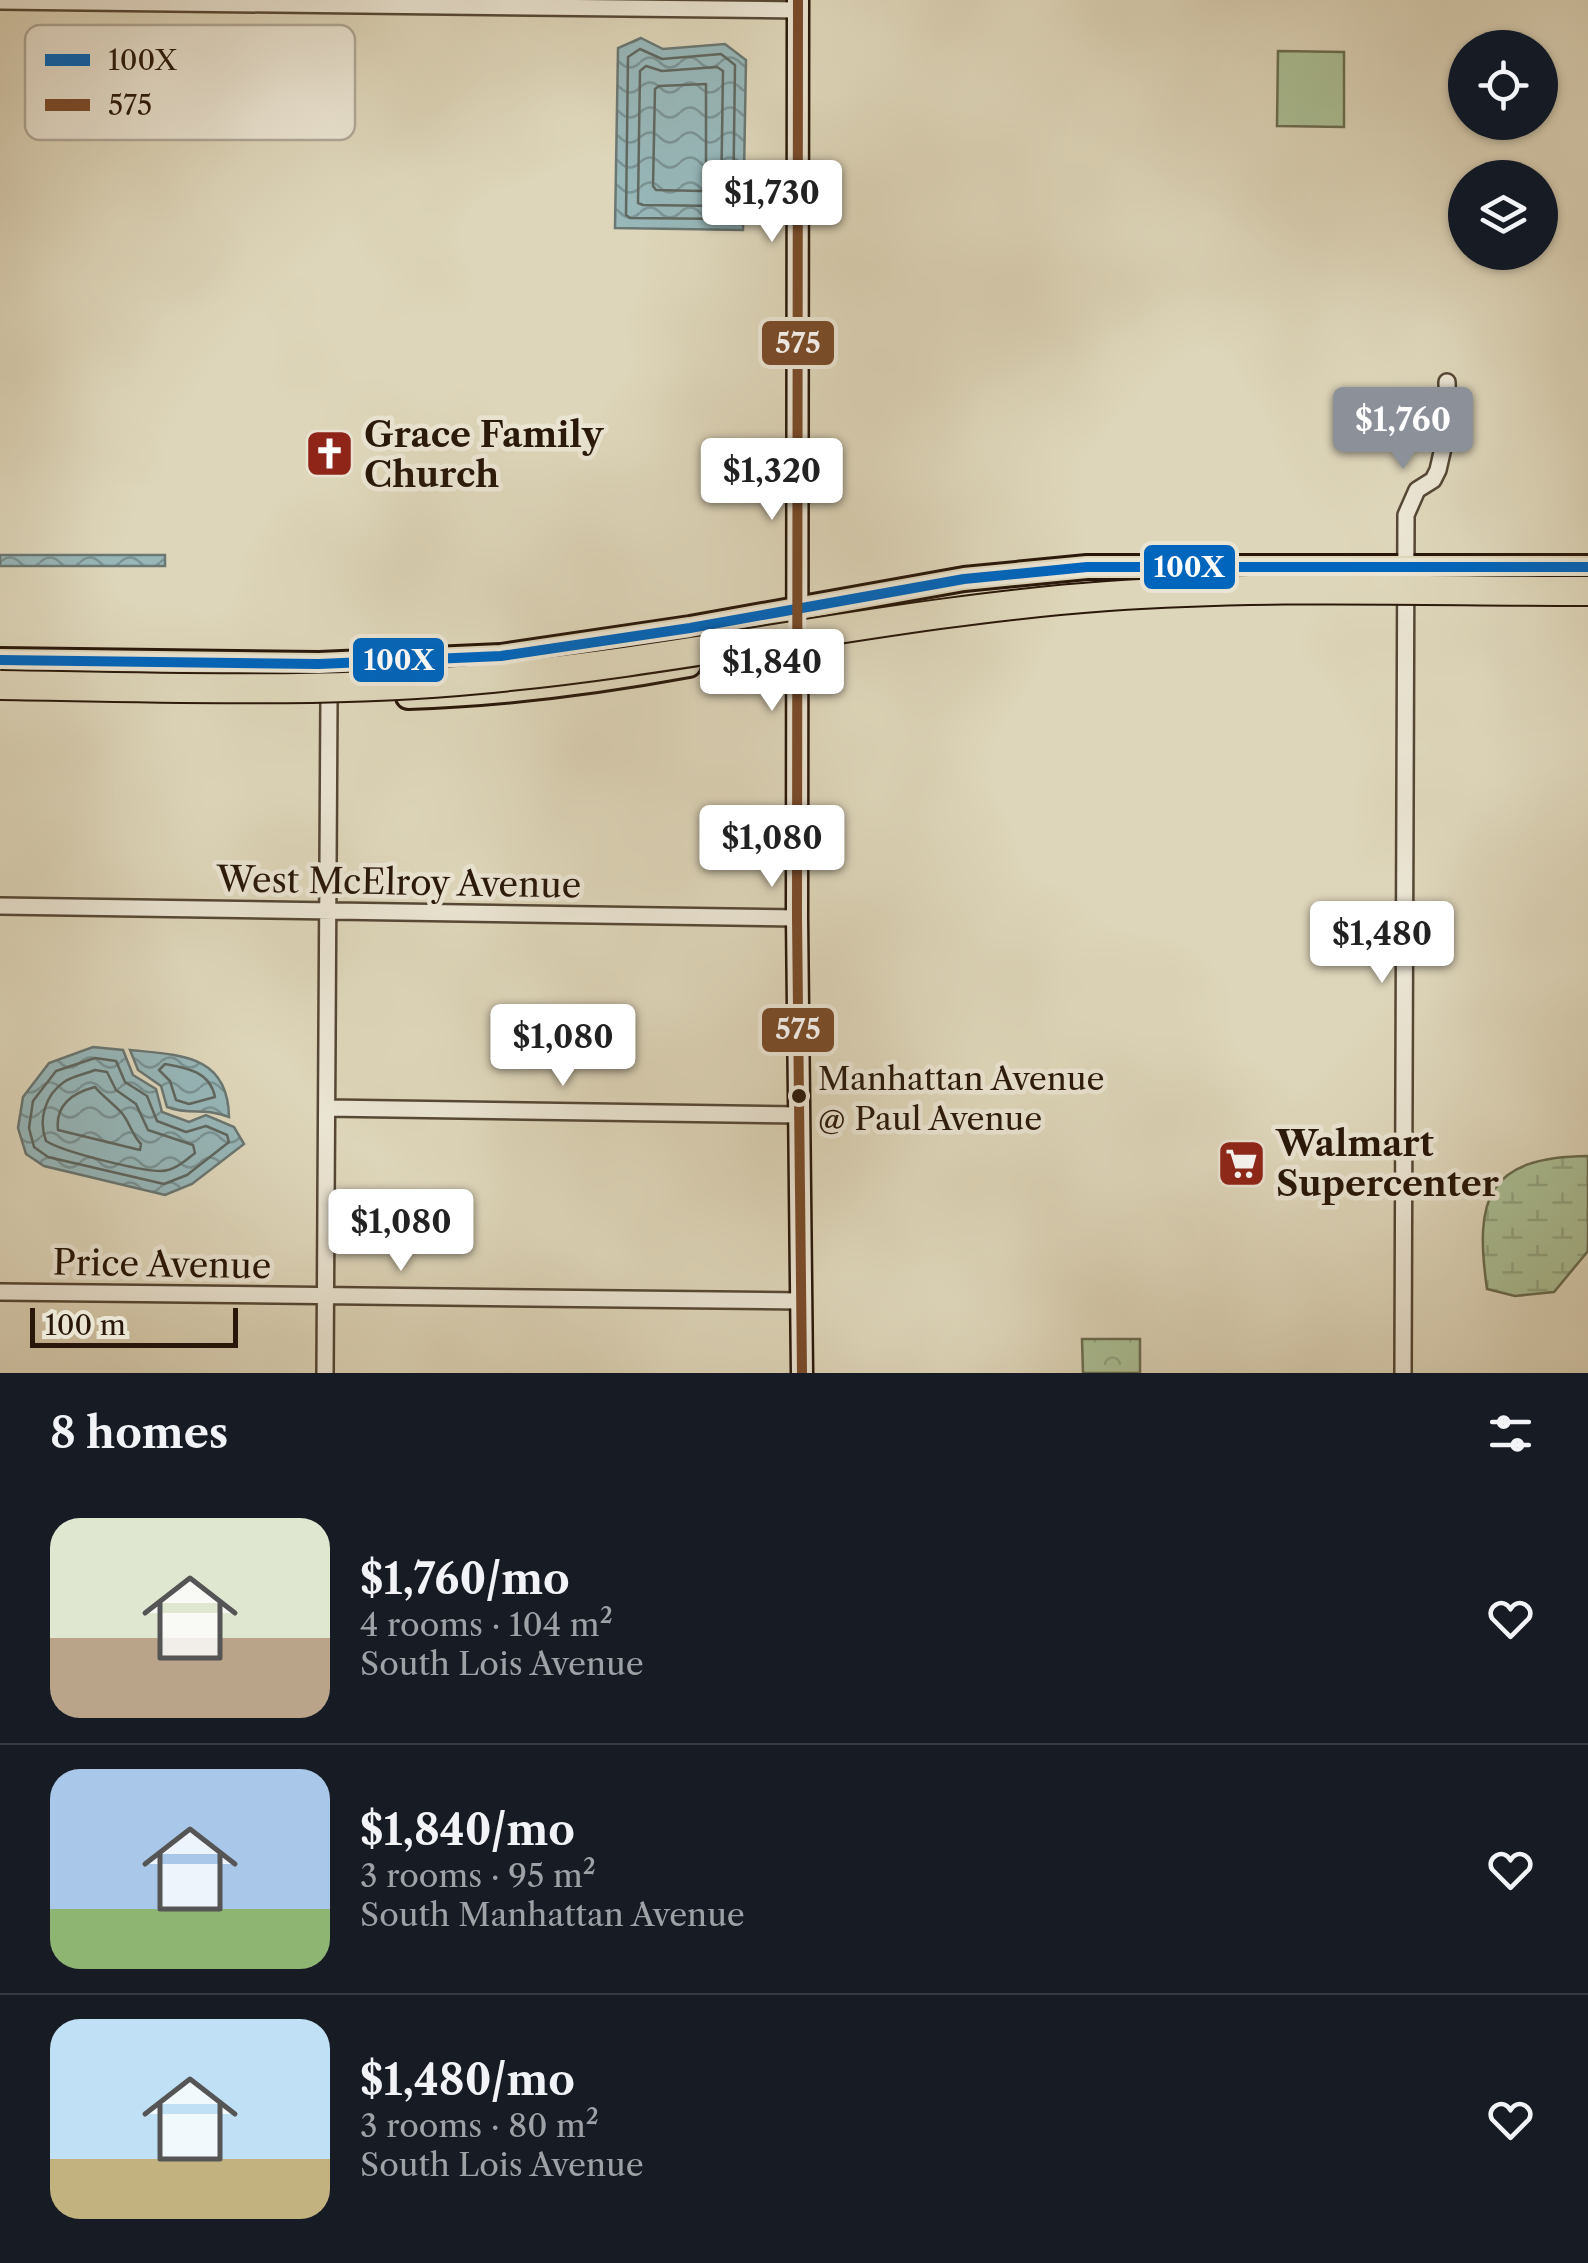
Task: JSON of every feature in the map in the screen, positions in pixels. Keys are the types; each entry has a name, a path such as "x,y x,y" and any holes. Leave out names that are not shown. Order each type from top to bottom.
{"highway":[{"path":"0,665 346,672 414,669 535,658 1001,592 1107,583 1212,577 1588,576"},
{"path":"0,686 346,688 431,683 622,662 1002,606 1142,594 1588,592"}],"main road":[{"path":"797,646 810,627 827,615 844,610 1022,579 1168,572 1181,566"},
{"path":"0,665 84,661 404,663 501,656 798,610 890,590 1021,572 1181,566 1588,567"},
{"path":"1218,598 1236,592 1356,592 1386,586 1407,566"},
{"path":"1406,600 1424,582 1447,574 1588,576"},
{"path":"0,694 425,696 616,679 1029,608 1218,598 1588,601"},
{"path":"425,696 460,686 602,670 749,642 782,627 798,610"},
{"path":"170,696 226,683 375,683 390,678 404,663"}],"street":[{"path":"0,1 798,5 797,918 802,1373"},
{"path":"1402,1373 1406,515 1417,490 1432,480 1438,470 1448,426 1448,382"},
{"path":"325,1373 329,698"},
{"name":"West McElroy Avenue","path":"0,906 797,918"},
{"path":"327,1108 799,1115"},
{"name":"Price Avenue","path":"0,1292 802,1300"}],"green space":[{"path":"1278,51 1344,52 1344,127 1277,126"},
{"path":"1588,1156 1588,1251 1554,1292 1515,1296 1487,1289 1483,1230 1495,1189 1508,1175 1528,1164"},
{"path":"1082,1339 1140,1339 1140,1373 1083,1373"}],"water":[{"path":"641,38 663,49 725,44 746,60 743,230 615,228 618,48"},
{"path":"0,555 165,555 165,566 0,566"},
{"path":"93,1047 123,1050 133,1075 156,1089 162,1112 189,1122 206,1115 234,1127 244,1144 192,1184 165,1195 44,1166 26,1154 18,1128 23,1097 49,1063"},
{"path":"130,1050 183,1057 210,1069 226,1096 229,1117 167,1107 161,1086 138,1070"}],"transit line":[{"name":"575","path":"798,0 797,918 802,1373"},
{"name":"100X","path":"0,660 319,664 501,656 690,628 964,579 1087,567 1588,567"}],"place":[{"name":"Grace Family Church","path":"329,454"},
{"name":"Manhattan Avenue @ Paul Avenue","path":"799,1096"},
{"name":"Walmart Supercenter","path":"1241,1163"}]}
